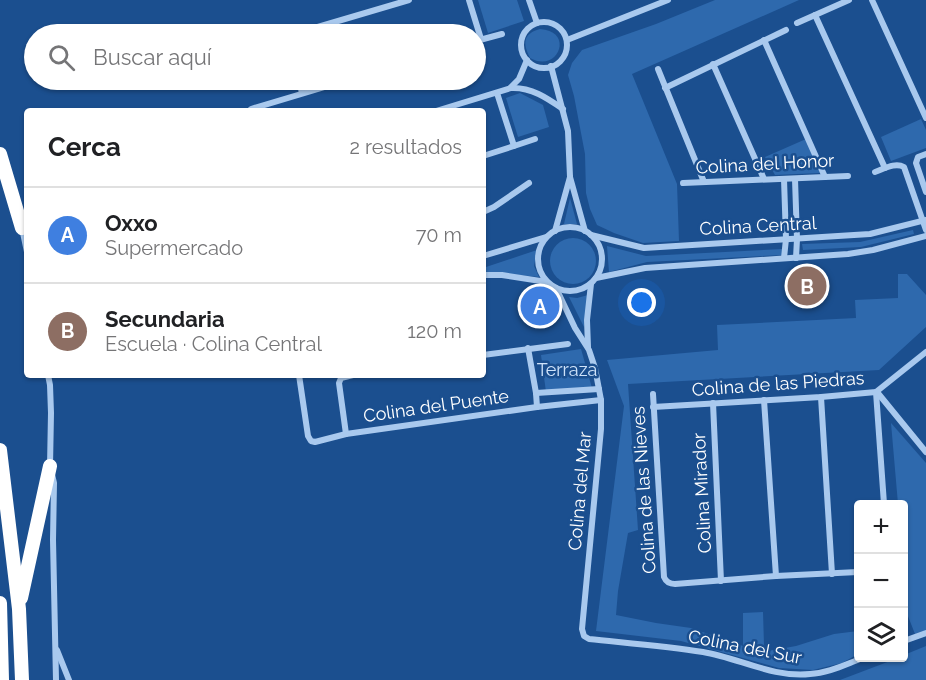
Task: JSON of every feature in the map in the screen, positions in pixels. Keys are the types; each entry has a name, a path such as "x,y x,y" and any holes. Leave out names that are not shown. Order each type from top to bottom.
{"highway":[{"path":"0,154 24,227"},
{"path":"0,450 19,609 22,680"},
{"path":"19,609 50,466"},
{"path":"0,603 2,680"}],"street":[{"path":"328,24 409,0"},
{"path":"469,0 474,24"},
{"path":"529,0 537,23"},
{"path":"567,40 668,0"},
{"path":"797,23 849,0"},
{"path":"872,0 926,118"},
{"path":"814,15 885,168"},
{"path":"537,23 556,25 567,40 562,59 551,66 538,67 527,60 521,48 526,30 537,23"},
{"path":"665,87 786,30"},
{"path":"486,38 502,34"},
{"path":"764,40 825,177"},
{"path":"511,88 519,80 527,60"},
{"path":"713,64 764,179"},
{"path":"551,66 568,131 570,177 588,233"},
{"path":"658,69 704,182"},
{"path":"446,108 511,88 520,88 545,97 564,110"},
{"path":"254,108 313,90"},
{"path":"497,93 514,146"},
{"path":"486,155 535,139"},
{"path":"926,154 916,160 926,192"},
{"path":"875,172 902,165 926,230"},
{"name":"Colina del Honor","path":"683,183 848,176"},
{"path":"555,231 570,177"},
{"path":"784,179 786,239 784,258"},
{"path":"795,179 796,258"},
{"path":"486,211 529,183"},
{"name":"Colina Central","path":"588,233 644,248 870,234 924,220"},
{"path":"565,228 575,228 588,233 597,242 602,260 601,269 591,284 580,290 568,291 556,288 547,282 538,264 538,255 547,237 565,228"},
{"name":"Colina Central","path":"596,278 645,267 796,258 873,250 926,236"},
{"path":"486,255 547,237"},
{"path":"486,275 502,275 547,282"},
{"name":"Colina del Mar","path":"589,350 587,320 591,284"},
{"name":"Colina del Mar","path":"556,288 575,328 589,350 601,400 601,429 582,629 584,636"},
{"path":"486,355 568,344"},
{"path":"528,348 537,407"},
{"name":"Colina de las Piedras","path":"653,407 876,392 924,357"},
{"path":"48,378 51,413 50,466 54,483 56,680"},
{"name":"Colina del Puente","path":"299,378 308,436 311,441 315,442 346,434 601,400"},
{"path":"341,378 339,383 346,434"},
{"path":"536,393 599,389"},
{"path":"876,392 926,452"},
{"path":"876,392 884,500"},
{"name":"Colina de las Nieves","path":"653,394 664,577 667,582 675,584 721,580"},
{"path":"821,397 832,574"},
{"path":"764,400 776,576"},
{"name":"Colina Mirador","path":"712,403 721,580"},
{"path":"721,580 854,573"},
{"path":"908,637 926,633"},
{"name":"Colina del Sur","path":"584,636 589,639 704,652 795,675 826,672 854,661"},
{"path":"56,646 69,680"}],"green space":[{"path":"478,0 517,0 524,21 488,33"},
{"path":"715,0 799,0 632,74 677,184 679,241 643,243 597,225 586,193 585,154 568,75 572,63 582,50"},
{"path":"540,29 551,31 560,43 555,56 548,60 540,61 530,58 526,48 527,37"},
{"path":"520,93 543,105 549,127 518,137 506,98"},
{"path":"921,119 926,130 926,148 891,161 881,137"},
{"path":"806,139 820,173 775,175 765,157"},
{"path":"570,198 577,224 564,224"},
{"path":"913,230 914,234 861,247 803,250 802,244 860,242"},
{"path":"573,238 589,245 596,261 589,277 573,284 557,277 550,261 557,245"},
{"path":"607,246 646,256 783,249 783,255 647,262 609,272"},
{"path":"537,250 534,266 539,277 486,272 486,267"},
{"path":"898,274 907,274 926,295 926,327 879,370 628,384 638,530 628,533 616,615 691,628 743,646 743,613 763,612 764,645 768,651 796,646 834,634 854,632 854,656 842,663 813,670 779,668 681,641 596,631 624,406 607,360 718,350 717,325 856,318 855,300 898,298"},
{"path":"588,295 584,327 569,297 577,298"},
{"name":"Terraza","path":"581,349 592,388 546,392 541,355"},
{"path":"891,423 926,463 926,630 915,634 908,616 908,500 898,500"},
{"path":"926,646 926,680 840,680 887,662 908,662 908,653"}],"place":[{"name":"Secundaria","path":"807,286"},
{"name":"Oxxo","path":"540,306"}]}
